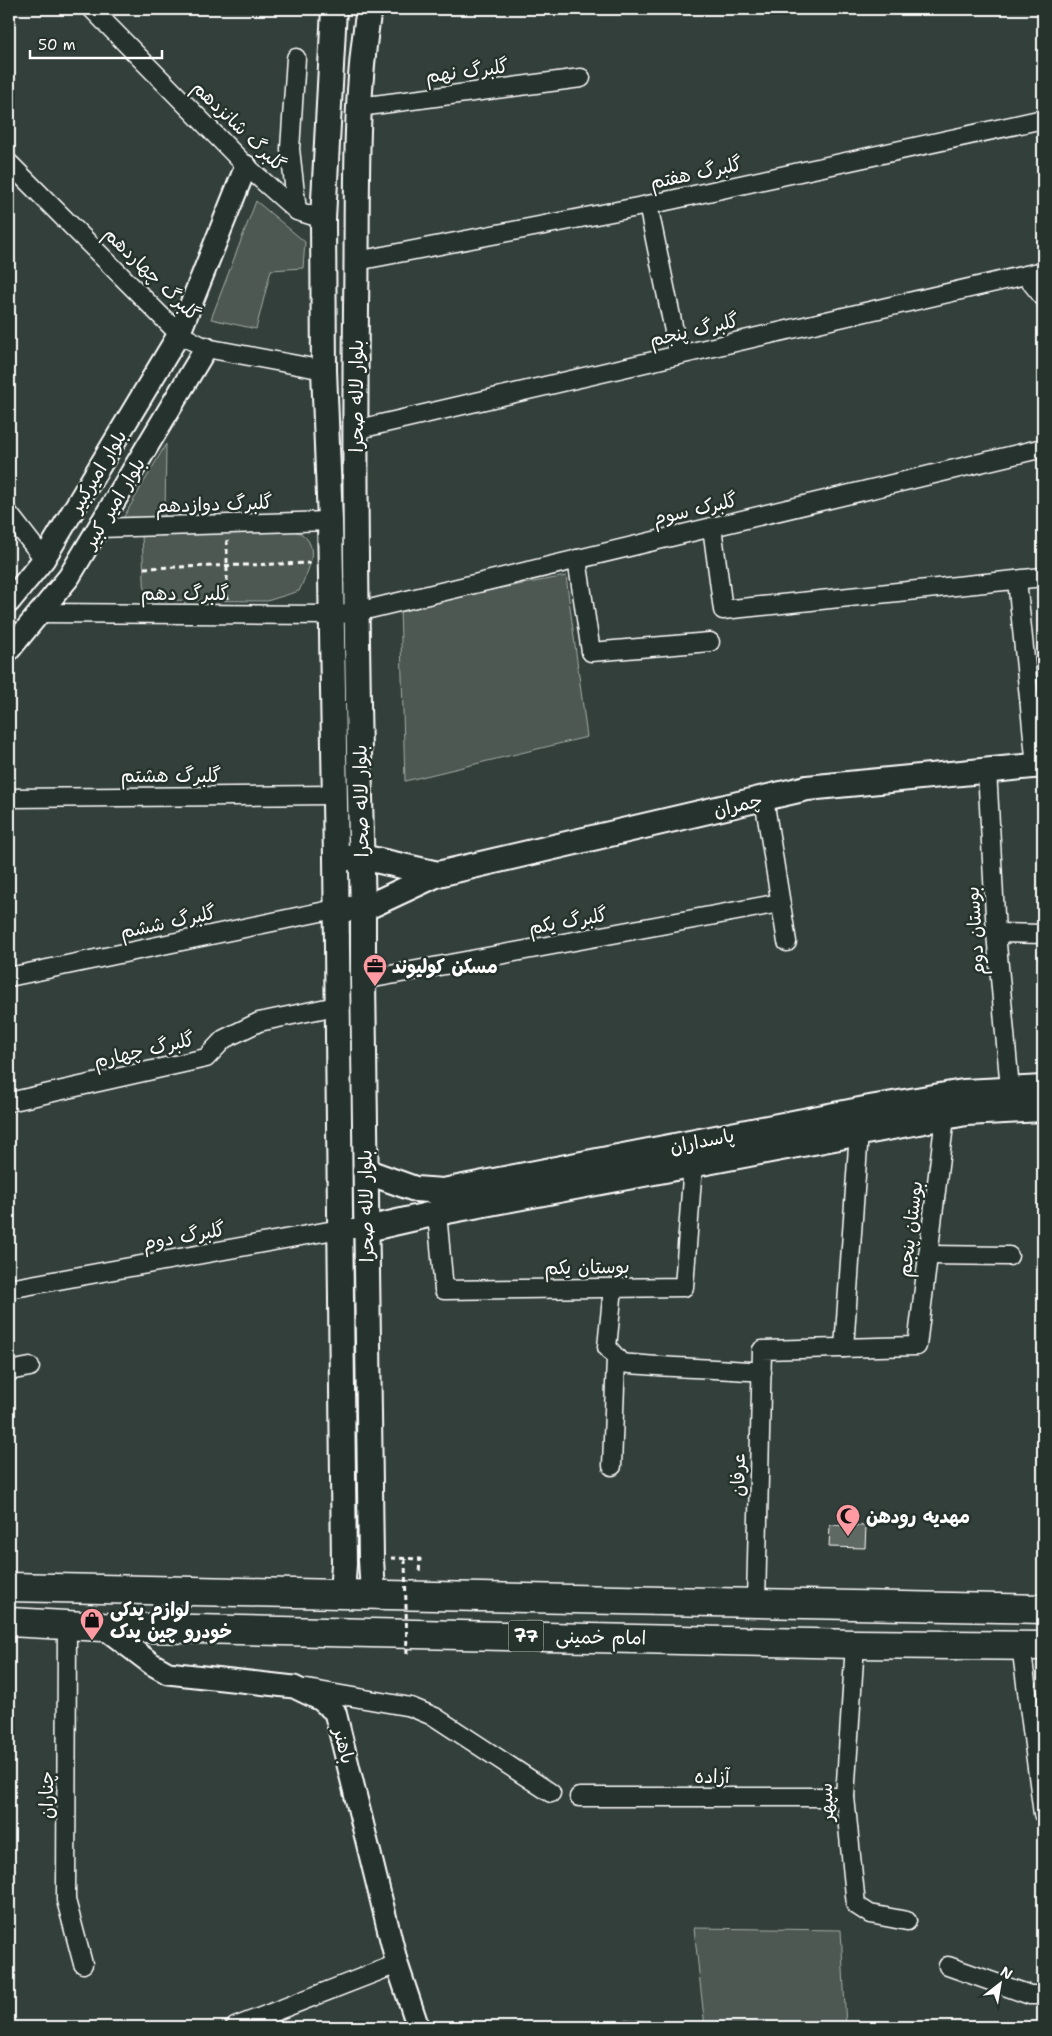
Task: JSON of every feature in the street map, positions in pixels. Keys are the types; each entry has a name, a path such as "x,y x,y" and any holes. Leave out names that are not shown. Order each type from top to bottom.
{"highway":[{"name":"امام خمینی","path":"9,1587 1043,1609"},
{"path":"649,1600 649,1638"},
{"name":"امام خمینی","path":"9,1622 103,1627 855,1644 1032,1646"}],"main road":[{"name":"بلوار لاله صحرا","path":"334,9 323,219 324,370 330,521 333,795 336,858 336,1006 344,1543 342,1594"},
{"name":"بلوار لاله صحرا","path":"369,9 363,48 359,107 355,430 363,909 362,980 365,1171 378,1551 373,1594"},
{"name":"چمران","path":"335,909 363,909 438,874 807,788 1040,765"},
{"name":"چمران","path":"336,858 362,857 438,874"},
{"name":"پاسداران","path":"367,1228 963,1092 1043,1088"},
{"name":"پاسداران","path":"365,1171 415,1189 443,1191 691,1154 859,1132 966,1113 1043,1109"},
{"path":"344,1543 378,1551"}],"street":[{"name":"گلبرگ شانزدهم","path":"92,9 246,166 297,211 323,219"},
{"path":"296,58 290,149 297,211"},
{"name":"گلبرگ نهم","path":"359,107 581,78"},
{"name":"گلبرگ هفتم","path":"357,261 648,205 1043,119"},
{"name":"گلبرگ چهاردهم","path":"9,163 179,334 206,348 324,370"},
{"name":"بلوار امیرکبیر","path":"9,602 44,559 179,334 246,166"},
{"path":"648,205 679,356"},
{"name":"گلبرگ پنجم","path":"355,430 1043,272"},
{"path":"1026,276 1043,297"},
{"name":"بلوار امیر کبیر","path":"9,650 69,577 206,348"},
{"name":"گلبرک سوم","path":"357,612 1043,448"},
{"path":"9,514 44,559"},
{"name":"گلبرگ دوازدهم","path":"99,528 330,521"},
{"path":"712,527 723,610 1043,577"},
{"path":"577,559 591,652 710,642"},
{"path":"1017,580 1040,765"},
{"name":"گلبرگ دهم","path":"40,613 331,615 357,612"},
{"name":"بوستان دوم","path":"987,770 996,933 1010,1089"},
{"name":"گلبرگ هشتم","path":"9,798 333,795"},
{"path":"764,799 787,942"},
{"name":"گلبرگ یکم","path":"362,980 780,903"},
{"name":"گلبرگ ششم","path":"9,978 335,909"},
{"path":"996,933 1043,934"},
{"name":"گلبرگ چهارم","path":"9,1102 206,1058 224,1039 259,1022 336,1006"},
{"name":"بوستان پنجم","path":"844,1348 917,1346 945,1117"},
{"path":"844,1348 859,1132"},
{"name":"بوستان یکم","path":"437,1213 444,1290 684,1288 691,1154"},
{"name":"گلبرگ دوم","path":"9,1289 340,1229 367,1228"},
{"path":"928,1255 1009,1256"},
{"path":"613,1288 607,1347 621,1363 663,1368 712,1368 762,1372"},
{"name":"عرفان","path":"756,1602 762,1350 844,1348"},
{"path":"612,1466 616,1358"},
{"path":"9,1371 30,1367"},
{"name":"چناران","path":"68,1624 66,1900 83,1964"},
{"name":"باهنر","path":"103,1627 152,1664 168,1673 294,1687 321,1700 335,1712 397,1964 418,2027"},
{"path":"152,1664 140,1646 146,1634 154,1628"},
{"name":"سپهر","path":"855,1644 845,1797 856,1905 870,1914 907,1921"},
{"path":"1032,1646 1043,1814"},
{"path":"294,1687 411,1707 435,1717 551,1793"},
{"name":"آزاده","path":"579,1797 845,1797"},
{"path":"235,2027 397,1964"},
{"path":"948,1966 1030,1996 1043,1995"}],"path":[{"path":"226,614 228,525"},
{"path":"144,568 330,562"},
{"path":"378,1551 405,1559 420,1559"},
{"path":"405,1559 407,1654"}],"shaded area":[{"path":"256,201 305,242 303,268 271,270 256,329 211,319"},
{"path":"166,444 165,518 122,520"},
{"path":"283,529 303,535 311,547 308,570 299,591 267,601 145,600 142,536"},
{"path":"566,576 587,737 405,781 400,607"},
{"path":"694,1928 841,1930 846,2027 705,2027"},
{"path":"625,2019 704,2027 621,2027"}],"building":[{"name":"مهدیه رودهن","path":"830,1525 866,1526 865,1548 829,1547"}],"place":[{"name":"مسکن کولیوند","path":"375,987"},
{"name":"مهدیه رودهن","path":"848,1537"},
{"name":"لوازم یدکی خودرو چین یدک","path":"92,1641"}]}
